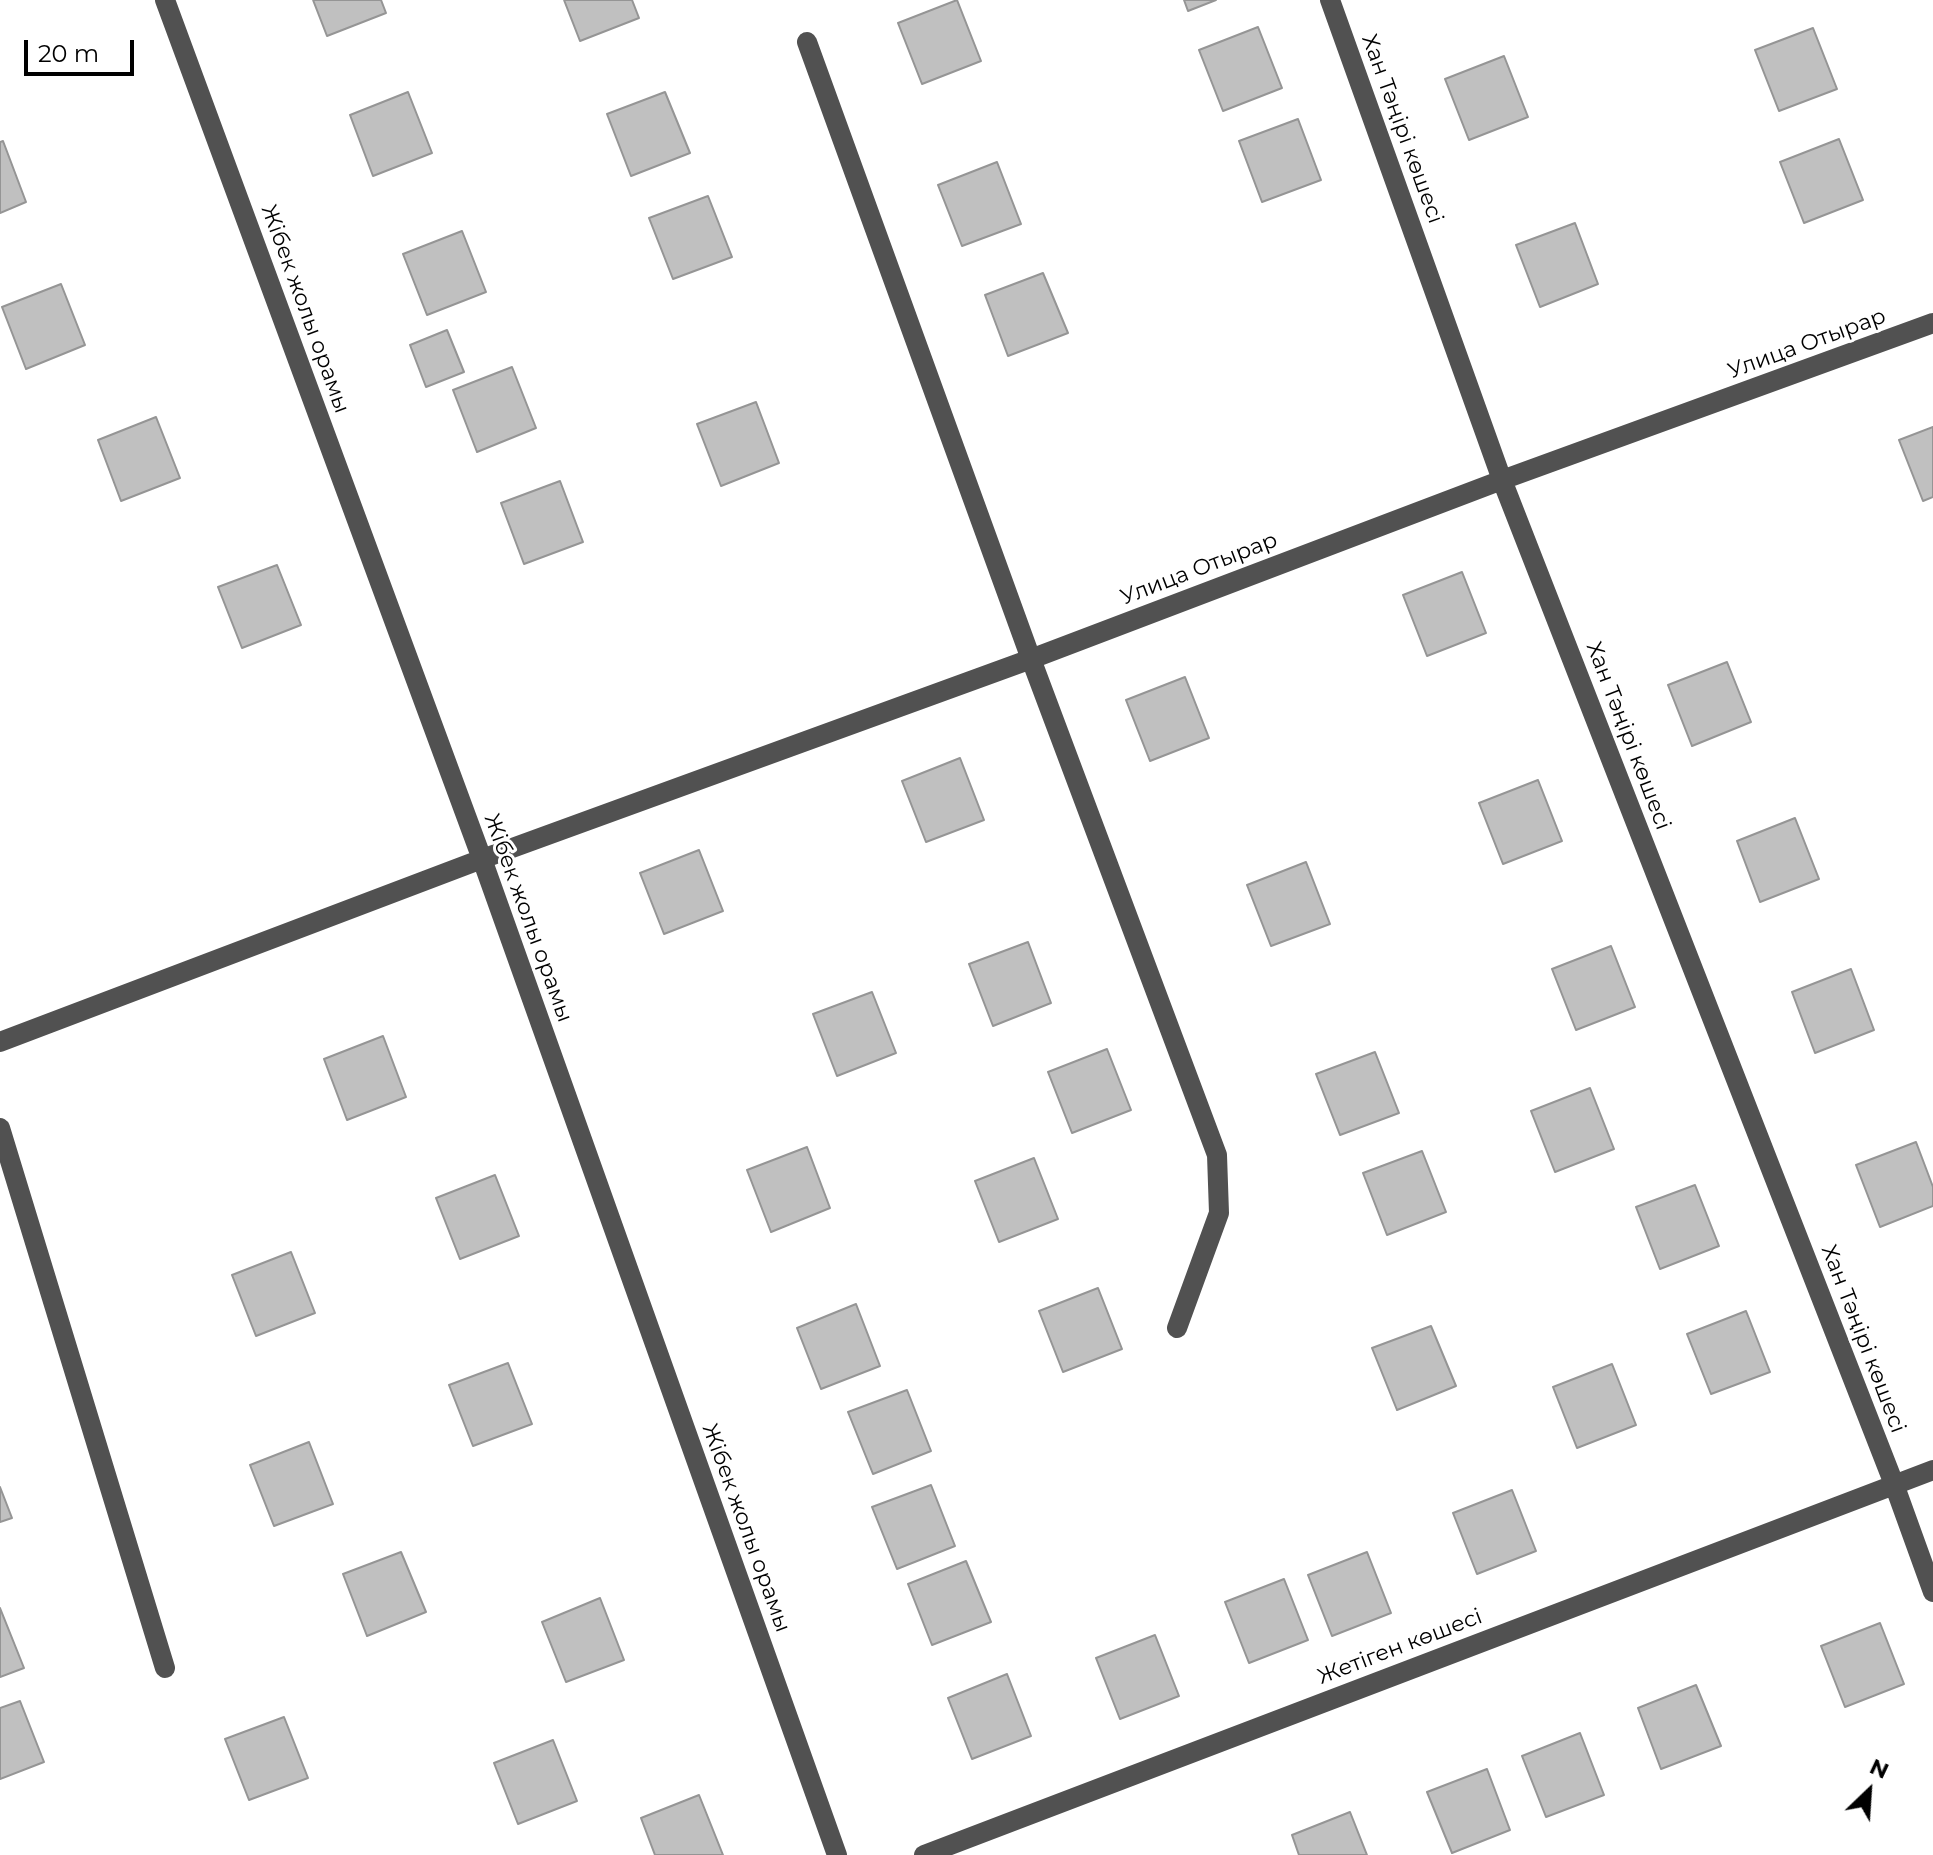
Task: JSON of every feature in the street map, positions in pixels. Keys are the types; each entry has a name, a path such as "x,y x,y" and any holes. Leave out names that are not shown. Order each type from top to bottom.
{"street":[{"name":"Жібек жолы орамы","path":"165,0 482,859 837,1855"},
{"name":"Хан Тәңірі көшесі","path":"1330,0 1502,480 1894,1484 1933,1592"},
{"path":"807,42 1031,659 1217,1155 1219,1213 1177,1328"},
{"name":"Улица Отырар","path":"0,1042 482,859 1031,659 1502,480 1933,323"},
{"path":"0,1128 165,1668"},
{"name":"Жетіген көшесі","path":"924,1855 1933,1470"}],"building":[{"path":"313,0 381,0 386,13 327,36"},
{"path":"564,0 632,0 639,18 580,41"},
{"path":"957,0 981,61 922,84 898,23"},
{"path":"1184,0 1216,0 1188,11"},
{"path":"1258,27 1282,88 1223,111 1199,50"},
{"path":"1813,28 1837,89 1779,111 1755,50"},
{"path":"1504,56 1528,117 1469,140 1445,79"},
{"path":"408,92 432,153 373,176 350,115"},
{"path":"665,92 690,153 631,176 607,114"},
{"path":"1298,119 1321,180 1262,202 1239,141"},
{"path":"1839,139 1863,200 1804,223 1780,162"},
{"path":"3,141 26,202 0,213 0,142"},
{"path":"997,162 1021,224 962,246 938,185"},
{"path":"708,196 732,257 673,279 649,218"},
{"path":"1575,223 1598,284 1540,307 1516,245"},
{"path":"462,231 486,292 427,315 403,254"},
{"path":"1043,273 1068,333 1008,356 985,295"},
{"path":"61,284 85,345 26,369 2,307"},
{"path":"447,330 464,372 426,387 410,345"},
{"path":"512,367 536,428 477,452 453,390"},
{"path":"756,402 779,463 721,486 697,424"},
{"path":"156,417 180,478 121,501 98,440"},
{"path":"1933,427 1933,497 1923,501 1899,440"},
{"path":"560,481 583,542 524,564 501,503"},
{"path":"277,565 301,625 242,648 218,587"},
{"path":"1462,572 1486,633 1427,656 1403,595"},
{"path":"1727,662 1751,722 1692,746 1668,685"},
{"path":"1185,677 1209,738 1150,761 1126,700"},
{"path":"960,758 984,820 926,842 902,781"},
{"path":"1538,780 1562,841 1503,864 1479,803"},
{"path":"1795,818 1819,879 1760,902 1737,841"},
{"path":"699,850 723,911 664,934 640,873"},
{"path":"1306,862 1330,924 1271,946 1247,885"},
{"path":"1028,942 1051,1003 993,1026 969,964"},
{"path":"1611,946 1635,1007 1576,1030 1552,969"},
{"path":"1851,969 1874,1030 1815,1053 1792,992"},
{"path":"872,992 896,1053 837,1076 813,1014"},
{"path":"383,1036 406,1097 347,1120 324,1059"},
{"path":"1107,1049 1131,1110 1072,1133 1048,1072"},
{"path":"1375,1052 1399,1113 1340,1135 1316,1074"},
{"path":"1590,1088 1614,1149 1555,1172 1531,1111"},
{"path":"1916,1142 1933,1187 1933,1206 1880,1227 1856,1165"},
{"path":"807,1147 830,1208 771,1232 747,1170"},
{"path":"1422,1151 1446,1212 1387,1235 1363,1173"},
{"path":"1034,1158 1058,1219 999,1242 975,1181"},
{"path":"495,1175 519,1236 460,1259 436,1198"},
{"path":"1695,1185 1719,1246 1660,1269 1636,1207"},
{"path":"291,1252 315,1313 256,1336 232,1275"},
{"path":"1098,1288 1122,1349 1063,1372 1039,1311"},
{"path":"856,1304 880,1366 821,1389 797,1328"},
{"path":"1746,1311 1770,1372 1711,1394 1687,1334"},
{"path":"1431,1326 1456,1386 1397,1410 1372,1348"},
{"path":"508,1363 532,1424 473,1446 449,1385"},
{"path":"1612,1364 1636,1425 1577,1448 1553,1387"},
{"path":"907,1390 931,1451 873,1474 848,1412"},
{"path":"309,1442 333,1504 274,1526 250,1465"},
{"path":"931,1485 955,1546 897,1569 872,1507"},
{"path":"0,1487 12,1518 0,1522"},
{"path":"1512,1490 1536,1551 1477,1574 1453,1513"},
{"path":"401,1552 426,1612 367,1636 343,1574"},
{"path":"1367,1552 1391,1613 1332,1636 1308,1575"},
{"path":"966,1561 991,1622 932,1645 908,1584"},
{"path":"1284,1579 1308,1640 1249,1663 1225,1602"},
{"path":"600,1598 624,1660 566,1682 542,1622"},
{"path":"0,1608 24,1668 0,1677"},
{"path":"1880,1623 1904,1684 1845,1707 1821,1646"},
{"path":"1155,1635 1179,1696 1120,1719 1096,1658"},
{"path":"1007,1674 1031,1736 972,1759 948,1698"},
{"path":"1696,1685 1721,1746 1661,1769 1638,1708"},
{"path":"20,1701 44,1762 0,1779 0,1708"},
{"path":"284,1717 308,1778 249,1800 225,1739"},
{"path":"1580,1733 1604,1795 1546,1817 1522,1756"},
{"path":"553,1740 577,1801 518,1824 494,1763"},
{"path":"1487,1769 1510,1830 1452,1853 1427,1792"},
{"path":"699,1795 723,1855 655,1855 641,1818"},
{"path":"1350,1812 1367,1855 1299,1855 1292,1835"}]}
